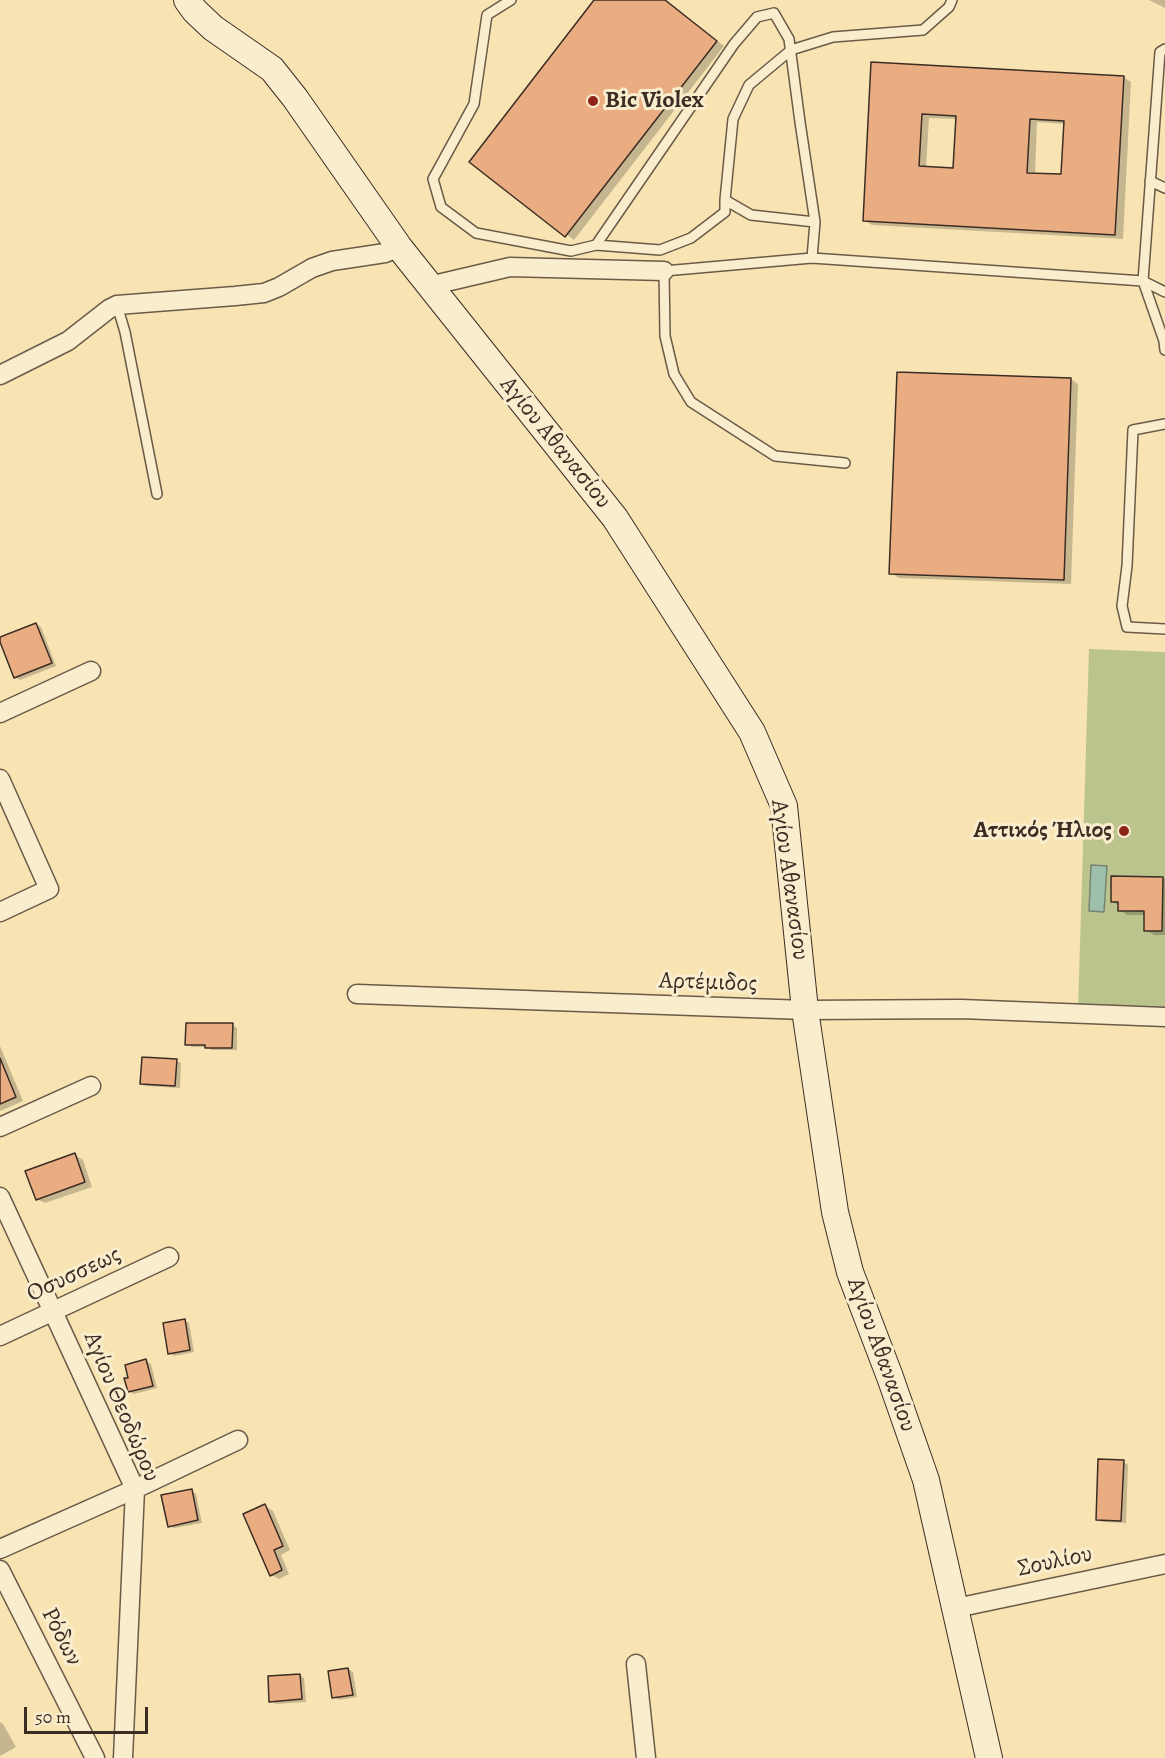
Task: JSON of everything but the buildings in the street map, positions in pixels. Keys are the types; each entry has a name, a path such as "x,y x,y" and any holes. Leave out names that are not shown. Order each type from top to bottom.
{"street":[{"name":"Αγίου Αθανασίου","path":"187,0 213,28 272,69 295,98 399,247 615,518 752,732 784,806 805,1010 835,1212 847,1262 926,1480 989,1758"},
{"path":"0,375 68,341 117,305 264,293 312,268 332,261 385,253 399,247"},
{"path":"429,286 510,267 664,271"},
{"path":"0,713 91,672"},
{"path":"0,779 49,889 0,912"},
{"name":"Αρτέμιδος","path":"357,994 805,1010 961,1009 1165,1017"},
{"path":"0,1127 91,1086"},
{"name":"Αγίου Θεοδώρου","path":"0,1197 135,1489 123,1758"},
{"name":"Οσυσσεως","path":"0,1336 169,1257"},
{"path":"0,1549 238,1440"},
{"name":"Σουλίου","path":"956,1608 1165,1564"},
{"name":"Ρόδων","path":"0,1570 95,1758"},
{"path":"636,1664 646,1758"}],"lane":[{"path":"511,0 487,15 474,104 433,179 441,207 476,234 571,251 596,245 660,250 691,238 725,213 733,118 749,85 791,50 833,38 923,30 949,7 952,0"},
{"path":"596,245 734,44 757,17 774,13 789,39 791,50 815,222 812,258"},
{"path":"1165,49 1160,52 1143,281 1165,350"},
{"path":"1150,181 1165,188"},
{"path":"725,200 751,215 815,222"},
{"path":"845,463 775,456 691,402 674,374 665,336 664,271 812,258 1143,281 1165,292"},
{"path":"117,305 125,332 157,494"},
{"path":"1165,424 1133,429 1127,566 1122,606 1127,627 1165,628"}],"green space":[{"name":"Αττικός Ήλιος","path":"1089,649 1165,652 1165,1012 1078,1010"}],"shaded area":[{"path":"1091,865 1107,866 1104,912 1089,911"}],"place":[{"name":"Bic Violex","path":"593,101"},
{"name":"Αττικός Ήλιος","path":"1124,831"}]}
